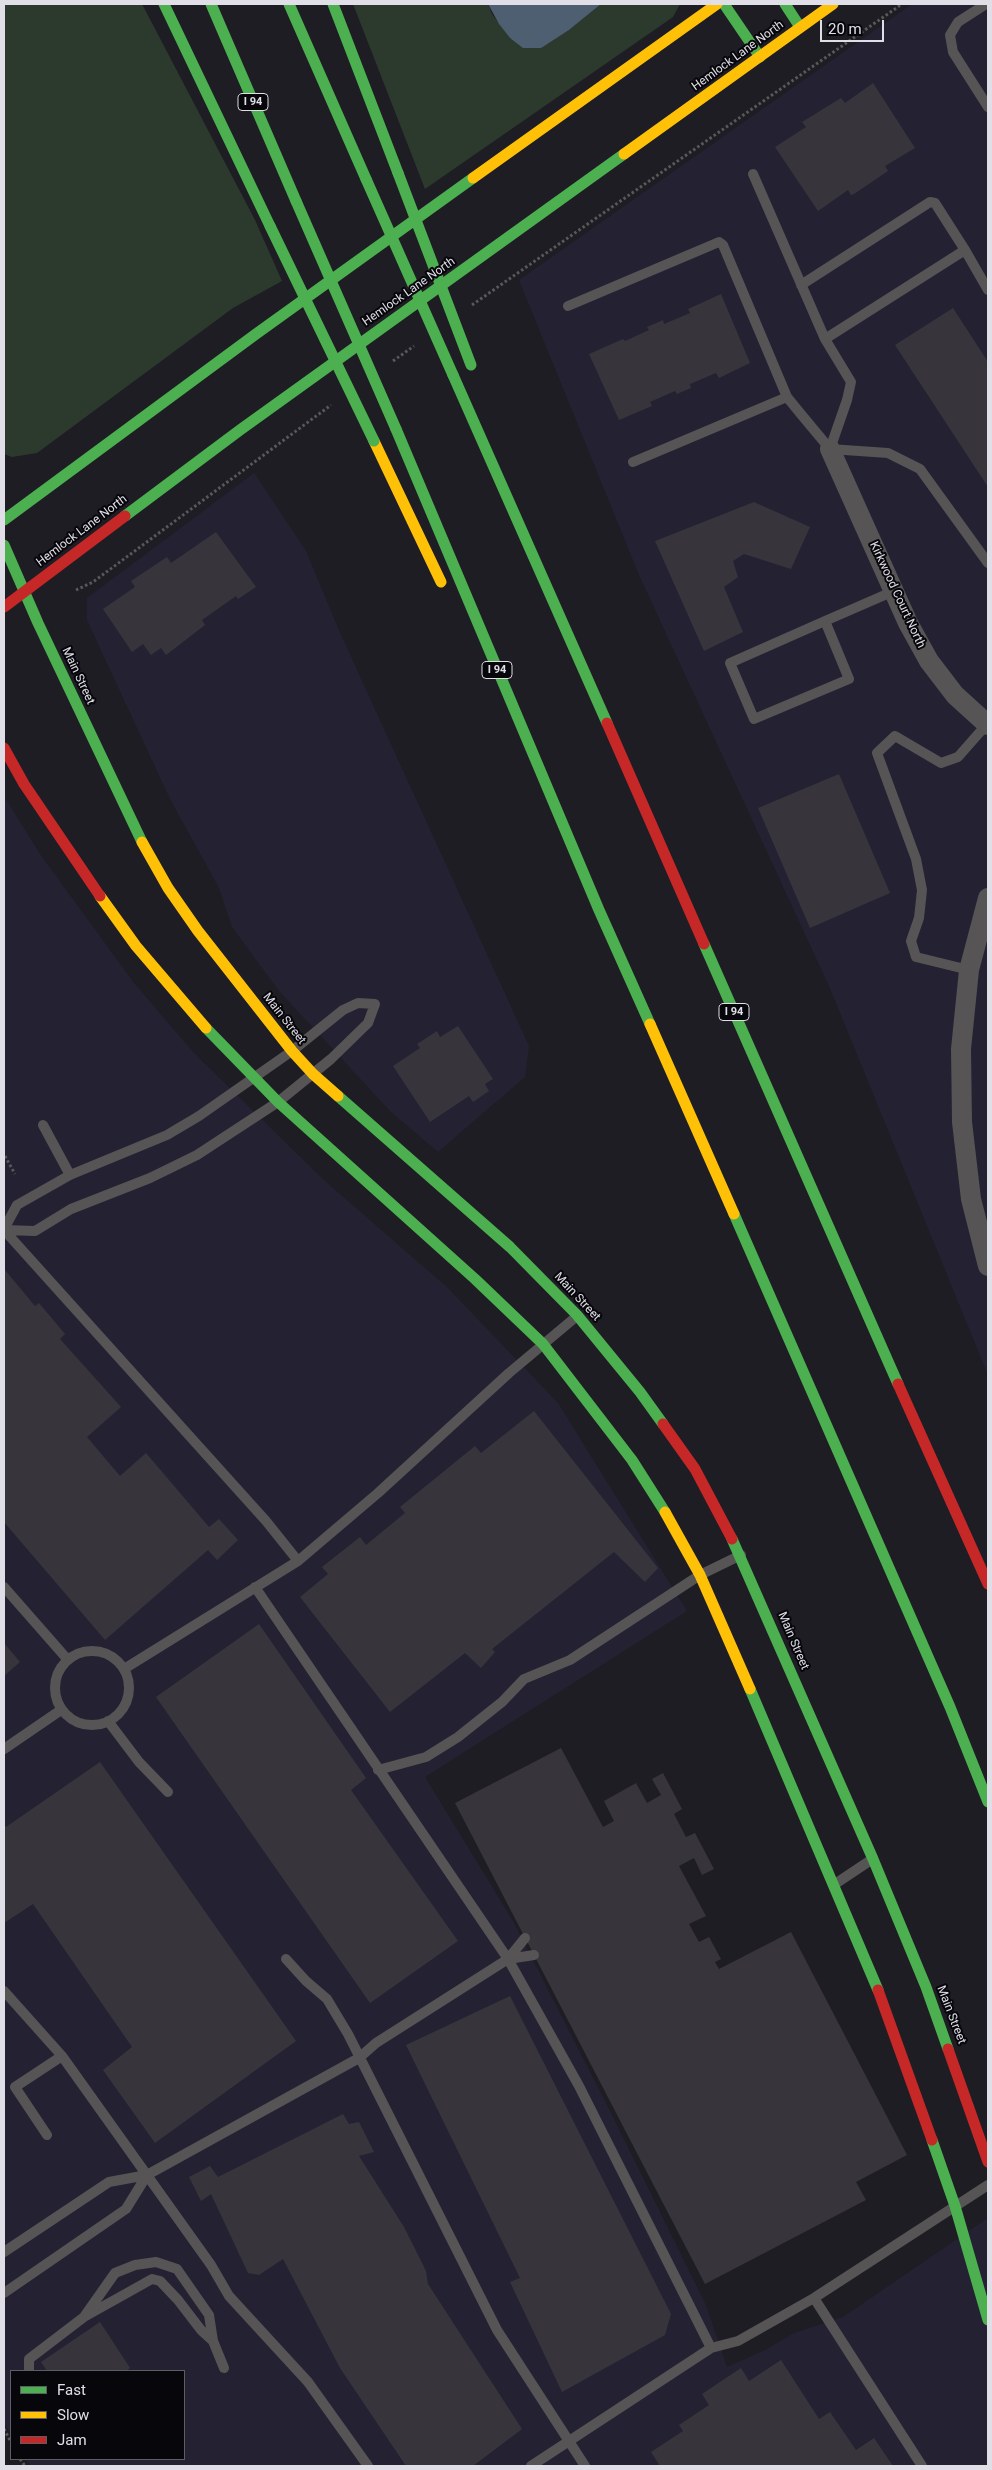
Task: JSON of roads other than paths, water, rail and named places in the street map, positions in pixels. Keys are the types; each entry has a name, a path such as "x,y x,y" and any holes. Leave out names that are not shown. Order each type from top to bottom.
{"main road":[{"path":"164,4 446,592"},
{"name":"I 94","path":"211,4 396,429 599,910 827,1422 950,1707 988,1802"},
{"name":"I 94","path":"289,4 948,1498 988,1584"},
{"path":"333,4 471,370"},
{"path":"4,520 256,334 717,4"},
{"path":"724,4 760,57"},
{"path":"785,4 800,27"},
{"name":"Hemlock Lane North","path":"4,607 24,590 240,430 833,4"},
{"path":"475,393 481,439"},
{"name":"Main Street","path":"4,545 42,634 134,827 164,880 198,931 292,1051 313,1074 510,1247 577,1315 640,1392 695,1469 741,1555 873,1859 929,1996 988,2162"},
{"path":"493,689 599,910"},
{"path":"4,748 24,784 91,885 136,946 196,1018 278,1102 482,1285 543,1344 632,1460 658,1501 700,1576 887,2012 955,2206 988,2320"}],"street":[{"name":"Kirkwood Court North","path":"830,450 908,623 929,661 955,695 988,725"},
{"path":"988,898 970,970 961,1049 962,1122 971,1199 988,1266"}],"lane":[{"path":"986,4 958,22 950,35 953,52 988,107"},
{"path":"753,174 825,339 851,382 830,450"},
{"path":"802,285 930,202 935,203 988,290"},
{"path":"568,306 718,242 723,245 787,397 830,450 888,453 920,469 988,563"},
{"path":"825,339 965,250"},
{"path":"633,462 787,397"},
{"path":"825,621 849,679 754,719 730,663 825,621 894,591"},
{"path":"970,970 916,957 911,941 919,918 922,890 916,859 877,753 894,736 941,763 958,757 988,725"},
{"path":"358,1003 375,1004 368,1023 313,1074 278,1102 197,1155 150,1178 71,1209 35,1231 4,1230 17,1205 70,1175 141,1148 167,1135 199,1116 292,1051 343,1010 358,1003"},
{"path":"43,1125 70,1175"},
{"path":"4,1230 259,1514 298,1561"},
{"path":"124,1669 298,1561 577,1315"},
{"path":"378,1770 426,1757 458,1737 502,1702 524,1679 570,1660 700,1576 741,1555"},
{"path":"4,1586 68,1660"},
{"path":"256,1587 378,1770 508,1959 579,2086 711,2348"},
{"path":"91,1651 104,1653 124,1669 128,1678 127,1699 123,1709 108,1721 93,1726 81,1724 61,1710 55,1689 58,1673 68,1660 79,1654 91,1651"},
{"path":"4,1749 61,1710"},
{"path":"108,1721 139,1762 168,1792"},
{"path":"834,1885 873,1859"},
{"path":"4,2252 109,2182 147,2175 359,2058 376,2043 508,1959 525,1938"},
{"path":"508,1959 534,1955"},
{"path":"286,1959 306,1981 327,1999 348,2034 496,2330 585,2466"},
{"path":"4,1992 62,2056 211,2265 229,2296 308,2382 368,2466"},
{"path":"46,2135 15,2087 62,2056"},
{"path":"4,2293 126,2210 147,2175"},
{"path":"531,2466 711,2348 738,2342 814,2298 988,2185"},
{"path":"84,2317 115,2273 135,2265 156,2262 177,2269 209,2315 213,2341 224,2368"},
{"path":"29,2370 29,2359 84,2317 152,2279 160,2281 178,2300 201,2330 213,2341"},
{"path":"814,2298 922,2466"}],"water":[{"path":"488,4 601,4 569,30 541,48 523,48 510,38 499,24"}]}
